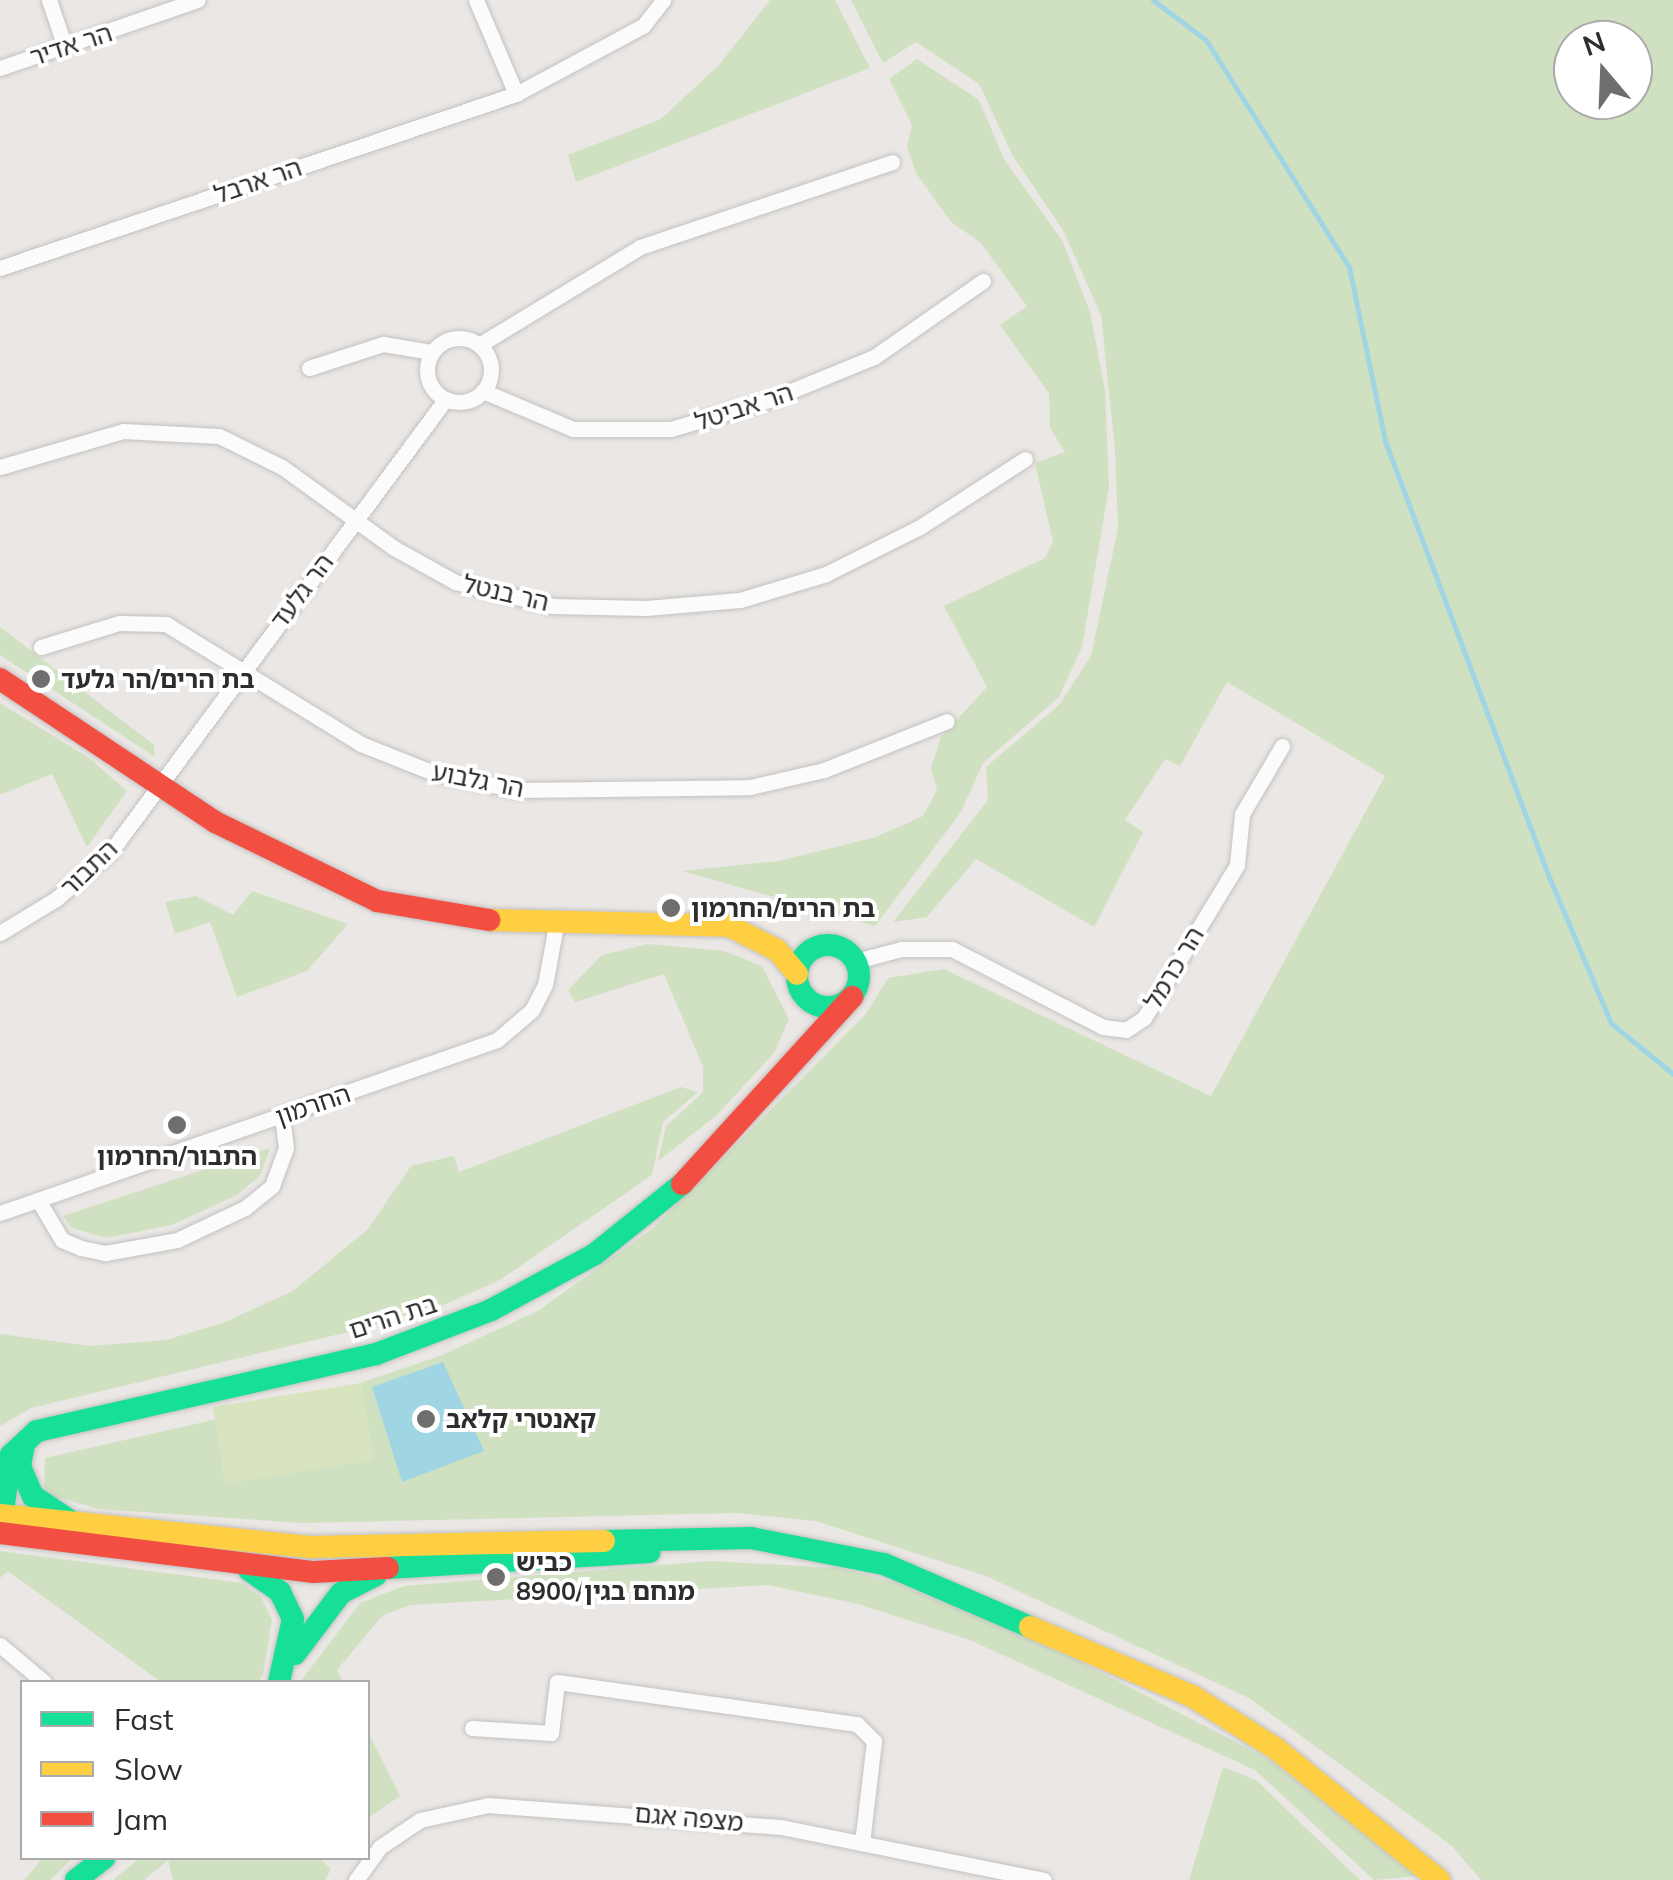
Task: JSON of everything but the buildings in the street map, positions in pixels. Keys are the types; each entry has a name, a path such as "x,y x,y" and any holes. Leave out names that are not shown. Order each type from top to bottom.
{"main road":[{"path":"0,679 283,860 377,901 430,915 556,924 687,920 839,946 856,961 860,977 852,997 826,1007 799,983 777,950 742,931"},
{"path":"799,983 803,956 820,945"},
{"name":"בת הרים","path":"794,1064 808,1030 799,983"},
{"name":"בת הרים","path":"0,1524 6,1461 30,1436 57,1424 376,1354 519,1297 648,1214 704,1166 852,997"},
{"path":"30,1436 20,1451 26,1484 45,1507 81,1524"},
{"path":"0,1524 81,1524 312,1548 684,1536 789,1542 858,1558 1072,1640 1192,1696 1275,1748 1439,1880"},
{"path":"0,1524 222,1562 314,1572 754,1546 858,1558"},
{"path":"295,1654 314,1572 312,1548"},
{"path":"222,1562 269,1581 288,1606 293,1635 280,1680"},
{"path":"280,1680 326,1607 355,1584 430,1568"},
{"path":"76,1880 101,1860"}],"street":[{"path":"50,0 65,48"},
{"name":"הר אדיר","path":"0,68 198,0"},
{"path":"476,0 516,94"},
{"name":"הר ארבל","path":"0,268 516,94 643,26 663,0"},
{"path":"479,346 640,247 892,162"},
{"name":"הר אביטל","path":"483,391 573,429 671,429 805,388 874,357 982,281"},
{"path":"309,368 384,344 432,352 458,338 479,346 491,371 483,391 466,401 446,400 426,374 432,352"},
{"name":"הר גלעד","path":"159,783 446,400"},
{"name":"הר בנטל","path":"0,467 88,438 189,430 250,448 427,570 516,601 600,608 704,604 783,590 826,574 920,528 1025,459"},
{"name":"הר גלבוע","path":"41,647 142,621 189,632 329,728 394,760 518,790 750,787 824,770 947,721"},
{"name":"הר כרמל","path":"856,961 901,949 952,949 1103,1026 1126,1030 1144,1018 1237,865 1242,814 1282,746"},
{"name":"התבור","path":"0,932 82,879 111,851 159,783"},
{"name":"החרמון","path":"0,1213 497,1040 532,1010 545,985 556,924"},
{"path":"38,1200 62,1240 80,1248 105,1254 177,1240 246,1208 272,1186 286,1148 282,1116"},
{"path":"0,1645 42,1680"},
{"path":"472,1728 551,1734 557,1682 858,1724 874,1741 862,1843"},
{"name":"מצפה אגם","path":"356,1880 380,1848 420,1820 488,1805 678,1814 862,1843 1044,1880"}],"green space":[{"path":"770,0 835,0 870,68 576,182 568,155 661,119 719,65"},
{"path":"851,0 1673,0 1673,1880 1481,1880 1452,1846 1249,1698 986,1576 816,1521 737,1513 302,1523 99,1509 53,1496 44,1487 45,1458 328,1394 440,1356 538,1311 652,1229 866,1014 888,978 944,969 1211,1096 1385,776 1227,682 1180,766 1165,759 1125,820 1143,832 1094,927 976,859 927,917 893,922 988,800 986,767 1059,705 1091,656 1118,528 1115,450 1101,315 1063,230 1013,156 979,84 916,42 883,63"},
{"path":"917,59 979,100 1004,159 1063,242 1090,312 1105,391 1109,487 1082,647 1059,697 983,763 961,812 875,926 682,871 779,861 876,837 923,816 937,790 931,768 941,737 987,687 944,606 1045,558 1053,542 1035,463 1065,452 1050,428 1049,393 1000,325 1027,306 980,242 951,222 916,173 907,147 912,125 889,79"},
{"path":"0,627 154,745 155,757 0,655"},
{"path":"0,703 89,758 127,791 87,847 52,774 0,795"},
{"path":"252,891 348,924 307,971 237,997 210,922 175,934 165,902 196,896 233,915"},
{"path":"648,944 724,951 762,966 789,1019 774,1053 716,1116 658,1161 666,1126 703,1092 703,1067 664,974 575,1002 568,990 602,955"},
{"path":"681,1087 698,1092 663,1122 652,1175 500,1280 441,1306 352,1331 31,1408 0,1426 0,1334 90,1346 166,1340 223,1323 293,1291 368,1229 411,1166 454,1156 459,1172"},
{"path":"270,1148 260,1176 237,1195 172,1225 106,1238 72,1228 63,1216"},
{"path":"361,1383 374,1460 225,1484 213,1407"},
{"path":"0,1551 242,1583 261,1597 272,1620 263,1675 259,1680 158,1680 8,1571 0,1578"},
{"path":"710,1561 839,1568 893,1582 1038,1640 1267,1758 1418,1876 1374,1880 1255,1770 970,1640 858,1604 768,1585 410,1605 382,1616 337,1670 342,1680 302,1680 360,1603 404,1586"},
{"path":"370,1736 400,1796 370,1817"},
{"path":"1223,1767 1256,1780 1360,1880 1189,1880"},
{"path":"41,1860 71,1860 50,1880 24,1880"},
{"path":"138,1860 168,1860 144,1880 113,1880"},
{"path":"168,1860 321,1860 331,1869 325,1880 173,1880"}],"water":[{"name":"קאנטרי קלאב","path":"443,1362 484,1451 402,1482 372,1387"}],"waterway":[{"path":"1153,0 1206,40 1349,267 1385,441 1549,877 1611,1023 1673,1074"}],"traffic: fast":[{"path":"828,945 850,954 859,976 850,998 828,1007 806,998 797,976 806,954 828,945"},
{"path":"0,1532 11,1455 37,1431 376,1354 491,1310 595,1254 682,1184"},
{"path":"24,1445 20,1466 33,1496 69,1520"},
{"path":"604,1541 751,1538 884,1564 1030,1627"},
{"path":"388,1568 650,1552"},
{"path":"249,1570 280,1592 293,1619 279,1680"},
{"path":"295,1654 341,1593 376,1575"},
{"path":"76,1880 101,1860"}],"traffic: slow":[{"path":"489,920 729,926 777,950 797,974"},
{"path":"0,1515 312,1547 604,1541"},
{"path":"1030,1627 1192,1696 1275,1748 1439,1880"}],"traffic: jam":[{"path":"0,679 215,822 377,901 489,920"},
{"path":"682,1184 852,997"},
{"path":"0,1533 314,1572 388,1568"}],"place":[{"name":"בת הרים/הר גלעד","path":"41,679"},
{"name":"בת הרים/החרמון","path":"671,908"},
{"name":"התבור/החרמון","path":"177,1125"},
{"name":"קאנטרי קלאב","path":"426,1419"},
{"name":"כביש 8900/מנחם בגין","path":"496,1577"}]}
